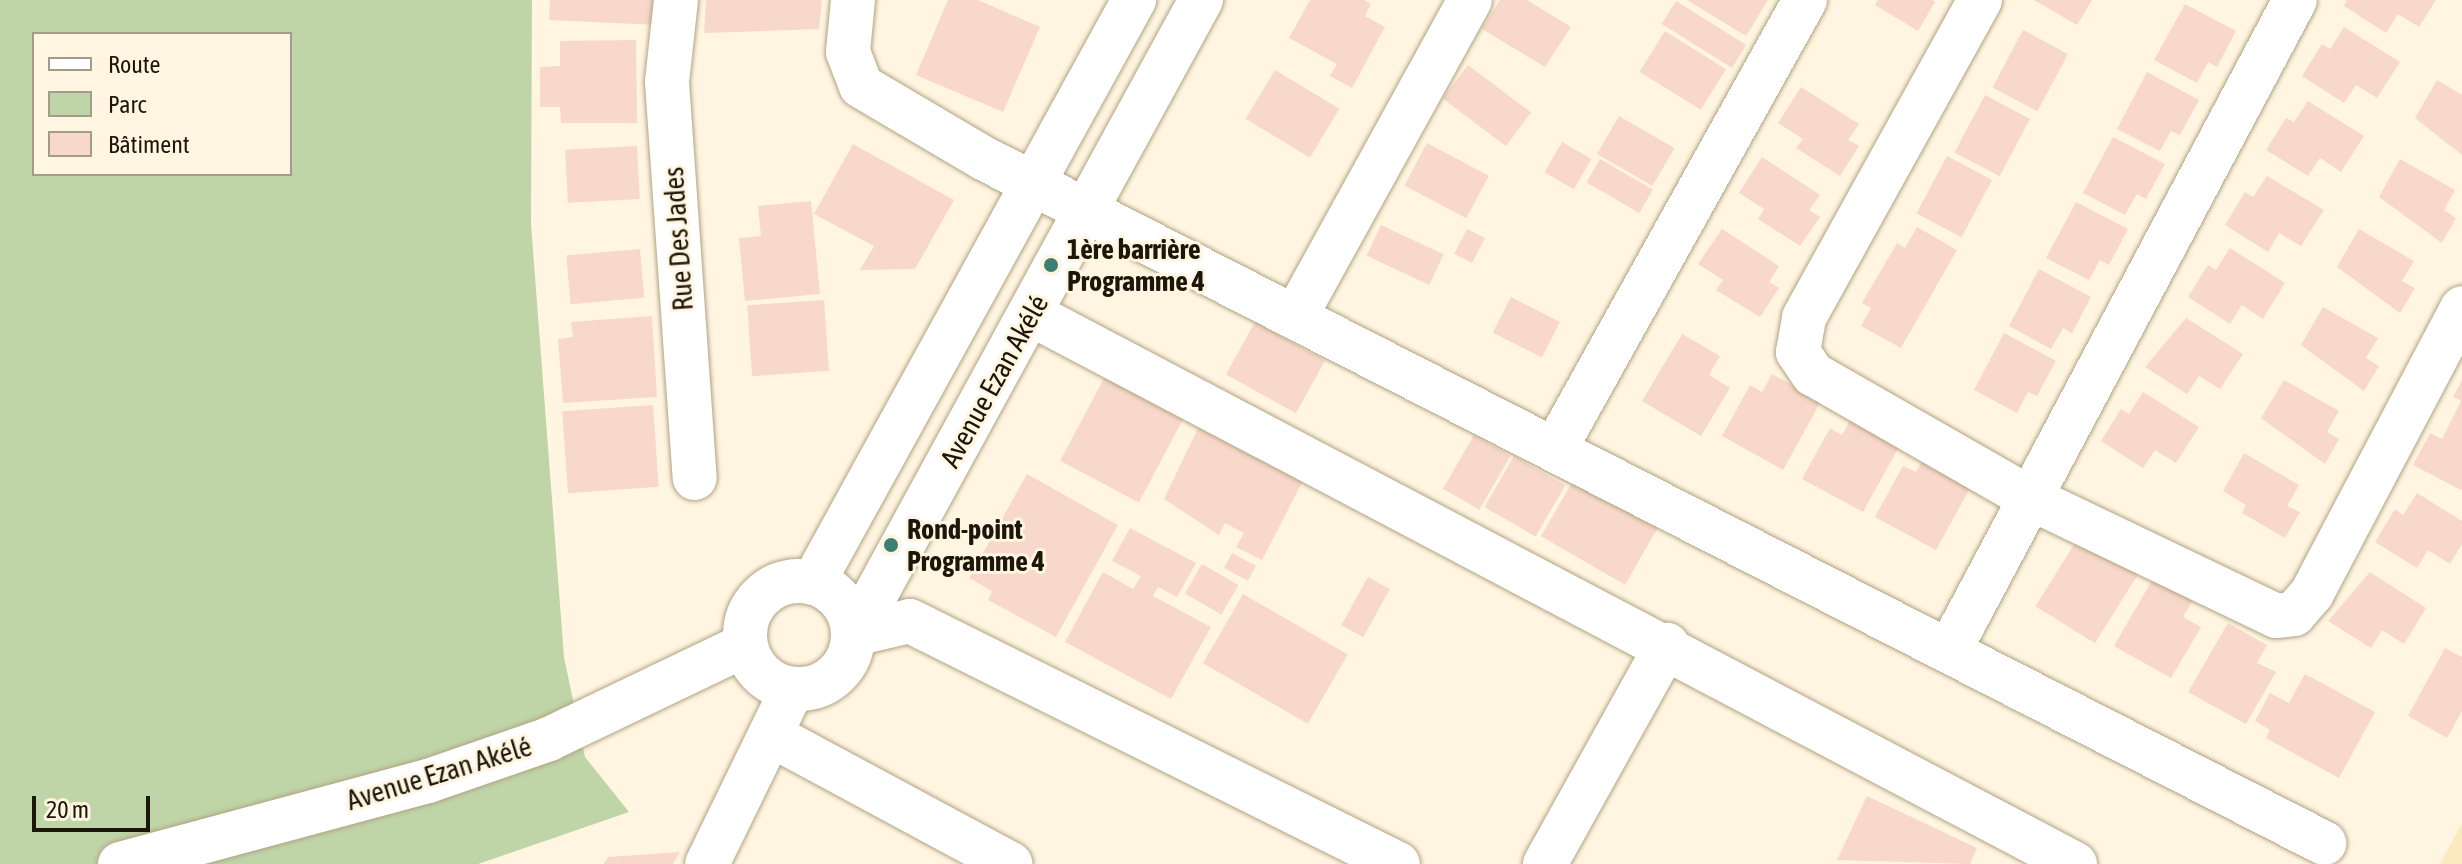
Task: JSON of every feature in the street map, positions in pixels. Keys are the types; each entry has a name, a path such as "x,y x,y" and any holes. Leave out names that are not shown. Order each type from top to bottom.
{"street":[{"name":"Rue Des Jades","path":"676,0 667,82 695,478"},
{"path":"853,0 848,52 861,86 1087,213 2324,843"},
{"name":"Avenue Ezan Akélé","path":"813,583 1036,185 1134,0"},
{"name":"Avenue Ezan Akélé","path":"854,634 1201,0"},
{"path":"1295,317 1470,0"},
{"path":"1555,449 1805,0"},
{"path":"1980,0 1804,318 1798,352 1813,374 2028,497 2262,613 2294,614 2462,308"},
{"path":"1949,651 2028,497 2295,0"},
{"path":"1031,314 1667,645 2075,864"},
{"path":"813,583 842,602 854,634 844,666 832,679 792,690 764,677 745,645 750,609 762,595 777,585 813,583"},
{"path":"854,634 910,621 1398,864"},
{"name":"Avenue Ezan Akélé","path":"120,864 428,781 536,744 665,689 745,645"},
{"path":"1545,864 1667,645"},
{"path":"707,864 792,690"},
{"path":"771,735 1011,864"}],"shaded area":[{"path":"2462,823 2462,864 2440,864"}],"green space":[{"path":"0,0 532,0 531,224 564,657 585,757 629,812 478,864 0,864"}],"building":[{"path":"550,0 660,0 659,25 549,20"},
{"path":"706,0 822,0 819,29 704,33"},
{"path":"948,0 978,0 1040,27 1003,112 916,75"},
{"path":"1310,0 1364,0 1371,4 1365,16 1385,27 1352,88 1330,76 1337,64 1289,38"},
{"path":"1500,0 1527,0 1571,27 1545,67 1482,29"},
{"path":"1687,0 1768,0 1746,36"},
{"path":"1878,0 1935,2 1918,31 1875,5"},
{"path":"2034,0 2092,0 2077,25"},
{"path":"2347,0 2436,0 2419,27 2398,14 2386,33 2344,6"},
{"path":"1676,1 1746,45 1732,68 1662,24"},
{"path":"2185,4 2236,31 2217,67 2208,62 2197,83 2154,60"},
{"path":"2344,27 2400,62 2377,98 2356,85 2344,103 2302,76 2322,44 2330,49"},
{"path":"2023,30 2068,54 2038,111 1992,87"},
{"path":"1665,31 1726,69 1701,110 1640,72"},
{"path":"636,40 637,123 561,123 560,107 540,107 540,67 560,66 560,41"},
{"path":"1468,65 1531,113 1506,146 1443,99"},
{"path":"1275,70 1339,109 1310,157 1246,119"},
{"path":"2147,72 2199,100 2180,135 2171,131 2160,151 2117,129"},
{"path":"2437,80 2462,95 2462,155 2415,118"},
{"path":"1801,87 1859,124 1848,140 1859,146 1840,176 1796,148 1803,139 1778,123"},
{"path":"1985,95 2030,119 2000,176 1954,152"},
{"path":"2308,101 2364,136 2341,172 2320,158 2308,176 2266,150 2286,118 2294,122"},
{"path":"1619,116 1674,148 1652,186 1597,154"},
{"path":"2113,137 2165,164 2146,199 2137,194 2125,215 2083,193"},
{"path":"1562,142 1591,159 1574,189 1544,172"},
{"path":"1427,143 1489,176 1466,218 1404,185"},
{"path":"853,144 954,200 915,269 860,270 874,246 814,214"},
{"path":"637,146 640,199 568,203 565,150"},
{"path":"1947,156 1992,180 1962,237 1916,213"},
{"path":"1762,157 1820,195 1809,210 1820,217 1800,246 1758,219 1764,209 1739,193"},
{"path":"1600,159 1653,190 1639,213 1586,182"},
{"path":"2400,159 2455,190 2444,210 2456,218 2442,243 2379,197"},
{"path":"2267,176 2324,210 2301,246 2279,233 2268,252 2225,225 2245,192 2253,197"},
{"path":"811,201 820,294 745,301 739,238 761,236 758,206"},
{"path":"2076,202 2128,229 2109,265 2100,260 2089,280 2046,258"},
{"path":"1381,225 1444,254 1429,285 1367,256"},
{"path":"1917,227 1957,250 1901,348 1861,326 1871,308 1862,303 1897,243 1905,248"},
{"path":"1467,229 1485,238 1472,263 1454,254"},
{"path":"1722,229 1779,266 1769,282 1779,288 1760,317 1716,290 1723,280 1698,264"},
{"path":"2359,229 2414,261 2402,281 2415,288 2400,313 2337,267"},
{"path":"2230,248 2285,283 2263,319 2242,305 2230,324 2188,297 2208,265 2216,270"},
{"path":"640,249 644,298 571,304 566,255"},
{"path":"2039,269 2091,297 2072,333 2063,328 2051,349 2009,326"},
{"path":"1511,297 1560,322 1542,358 1493,333"},
{"path":"824,300 829,371 752,376 747,305"},
{"path":"2323,307 2378,338 2366,358 2379,366 2364,391 2301,345"},
{"path":"652,316 657,397 563,403 558,339 573,337 571,322"},
{"path":"2186,318 2243,354 2220,389 2199,376 2187,394 2145,367"},
{"path":"1255,322 1325,361 1296,413 1226,374"},
{"path":"2004,333 2056,361 2037,396 2028,392 2017,413 1974,390"},
{"path":"1682,334 1720,356 1709,375 1730,388 1701,436 1642,401"},
{"path":"1109,369 1188,411 1139,503 1060,461"},
{"path":"1772,374 1821,401 1783,470 1722,436 1750,385 1762,392"},
{"path":"2284,380 2339,411 2327,432 2339,439 2325,464 2261,418"},
{"path":"2462,380 2461,490 2413,465 2430,433 2442,439 2461,401 2453,397"},
{"path":"2143,392 2199,427 2176,463 2155,450 2143,468 2101,441 2121,409 2129,414"},
{"path":"653,405 659,487 568,493 562,411"},
{"path":"1852,417 1901,443 1863,512 1802,479 1830,428 1842,435"},
{"path":"1202,420 1307,473 1262,560 1236,547 1244,533 1225,523 1219,535 1164,499"},
{"path":"1474,435 1510,456 1479,510 1443,489"},
{"path":"2244,453 2299,485 2287,506 2300,512 2285,538 2242,513 2246,505 2223,491"},
{"path":"1926,454 1974,481 1936,550 1875,517 1903,466 1916,472"},
{"path":"1514,456 1565,486 1536,537 1484,507"},
{"path":"1027,474 1118,525 1056,637 988,600 992,591 969,578"},
{"path":"1574,479 1658,528 1625,585 1541,536"},
{"path":"2417,493 2462,521 2462,544 2450,564 2428,550 2417,568 2375,542 2395,509 2403,515"},
{"path":"1130,528 1196,563 1177,597 1158,587 1153,596 1211,627 1171,699 1065,642 1103,572 1133,589 1141,576 1112,561"},
{"path":"2080,535 2139,572 2095,643 2035,606"},
{"path":"1232,553 1256,566 1248,581 1224,568"},
{"path":"1202,564 1238,585 1221,614 1185,593"},
{"path":"2370,572 2426,608 2404,644 2382,630 2371,648 2328,621"},
{"path":"1368,577 1390,589 1363,637 1341,625"},
{"path":"2154,577 2193,600 2183,617 2201,627 2171,678 2114,646"},
{"path":"1243,594 1348,654 1308,724 1203,663"},
{"path":"2228,623 2267,645 2257,663 2276,672 2246,724 2188,692"},
{"path":"2445,648 2462,657 2462,711 2447,738 2408,716"},
{"path":"2305,674 2375,712 2339,778 2266,738 2270,730 2255,721 2270,693 2289,703"},
{"path":"1867,796 1977,848 1970,864 1837,860"},
{"path":"680,852 673,864 604,864 608,857"}],"place":[{"name":"1ère barrière Programme 4","path":"1051,265"},
{"name":"Rond-point Programme 4","path":"891,545"}]}
